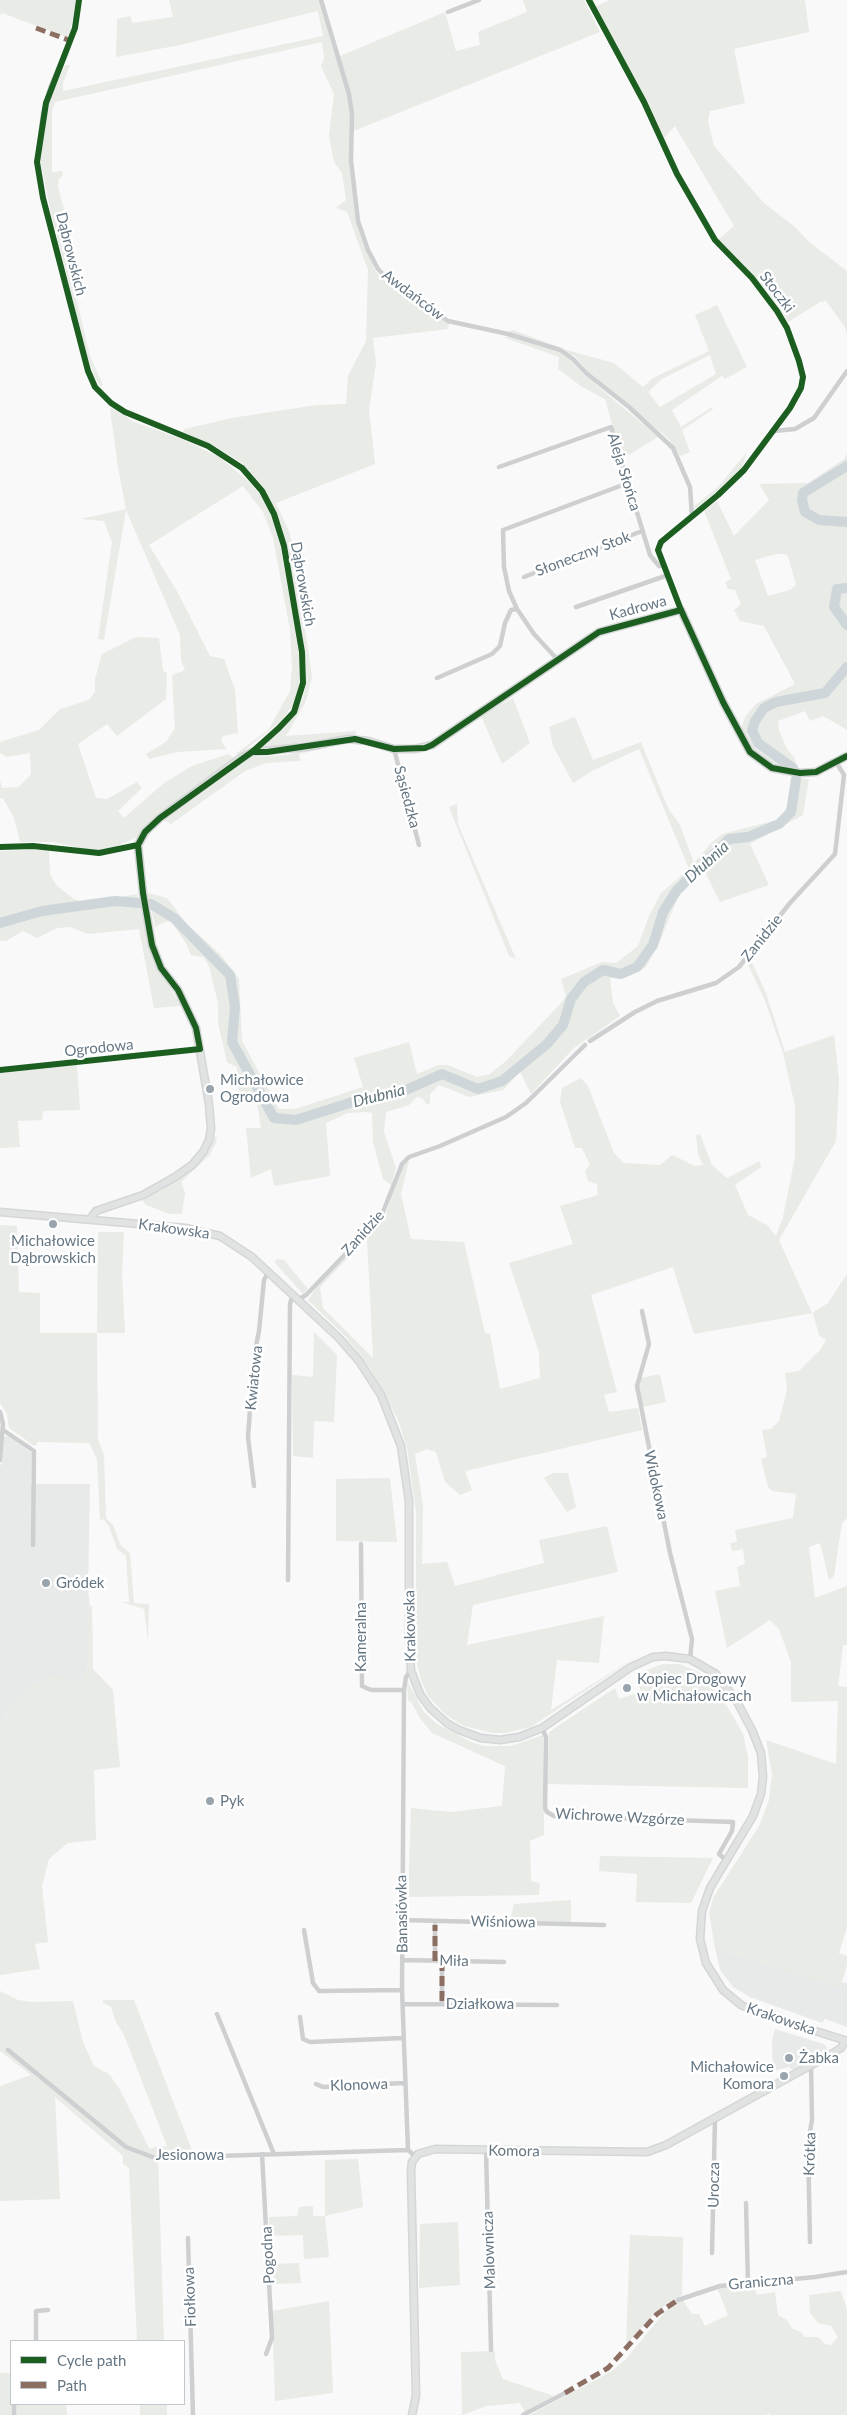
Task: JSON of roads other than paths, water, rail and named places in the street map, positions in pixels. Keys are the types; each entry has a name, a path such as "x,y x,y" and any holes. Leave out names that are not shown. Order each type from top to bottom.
{"street":[{"name":"Dąbrowskich","path":"79,0 75,28 50,88 43,113 37,162 44,198 85,360 95,387 111,402 125,412 208,446 242,468 262,491 274,514 284,546 302,652 303,683 294,712 252,752 160,818 145,832 138,845"},
{"name":"Awdańców","path":"321,0 349,94 352,114 351,160 358,221 368,250 378,269 393,284 448,321 508,334 560,350 572,359 674,448 690,487 692,516"},
{"path":"448,12 479,0"},
{"name":"Stoczki","path":"589,0 644,102 676,174 715,240 752,278 777,311 787,328 799,360 802,377 801,388 774,431 744,470 718,495 661,542 658,550 680,610"},
{"path":"774,431 794,429 814,418 847,371"},
{"name":"Aleja Słońca","path":"499,467 611,427 642,531 655,562 659,566 664,565"},
{"path":"557,659 534,634 517,609 509,591 504,567 503,530 628,483"},
{"name":"Słoneczny Stok","path":"524,577 642,531"},
{"path":"576,607 668,575"},
{"path":"437,678 492,654 500,646 504,623 511,610 517,609"},
{"name":"Kadrowa","path":"394,749 416,749 432,745 598,632 680,610 723,702 750,752 772,768 781,771 816,772 847,756"},
{"path":"252,752 267,752 355,739 394,749"},
{"name":"Sąsiedzka","path":"394,749 419,845"},
{"name":"Zanidzie","path":"590,1041 635,1012 657,1001 716,983 739,967 790,903 835,854 845,776 836,762"},
{"path":"0,847 33,846 99,853 138,845 146,912 157,959 190,1013 196,1028 211,1129 209,1140 203,1152 192,1165 156,1188 96,1212 90,1219"},
{"name":"Zanidzie","path":"299,1299 306,1295 381,1217 402,1164 409,1157 440,1146 506,1117 526,1103 584,1045"},
{"name":"Ogrodowa","path":"0,1070 200,1049"},
{"name":"Krakowska","path":"0,1212 185,1228 207,1232 240,1248 269,1271 339,1338 359,1361 384,1400 404,1459 409,1501 409,1639 412,1672 420,1694 430,1708 459,1730 481,1738 500,1740 519,1737 542,1728 637,1663 659,1656 690,1659 711,1670 725,1685 748,1723 761,1753 762,1777 758,1803 749,1825 707,1895 700,1925 703,1954 716,1981 729,1996 750,2010 846,2041"},
{"name":"Kwiatowa","path":"254,1486 248,1437 254,1356 259,1331 264,1280 269,1271"},
{"path":"288,1580 290,1304 292,1294"},
{"name":"Widokowa","path":"642,1311 649,1344 637,1386 670,1553 692,1639 690,1659"},
{"path":"0,1412 3,1417 0,1460"},
{"path":"2,1430 34,1451 33,1545"},
{"name":"Kameralna","path":"361,1544 362,1686 372,1690 404,1690"},
{"name":"Banasiówka","path":"408,2150 404,2083 402,1920 404,1690 406,1677 412,1672"},
{"name":"Wichrowe Wzgórze","path":"542,1728 546,1737 545,1808 547,1812 554,1816 733,1822 732,1831 719,1854 726,1861"},
{"name":"Wiśniowa","path":"402,1920 604,1925"},
{"path":"435,1925 435,1961"},
{"path":"304,1930 313,1983 318,1991 402,1990"},
{"name":"Miła","path":"403,1960 504,1962"},
{"path":"442,1961 442,2001"},
{"name":"Działkowa","path":"403,2004 557,2005"},
{"path":"217,2014 274,2154"},
{"path":"300,2017 302,2039 310,2042 403,2038"},
{"name":"Komora","path":"415,2156 427,2150 647,2152 666,2145 811,2065 839,2049 846,2041"},
{"name":"Jesionowa","path":"8,2050 126,2146 155,2158 408,2150"},
{"name":"Krótka","path":"810,2242 808,2143 812,2120 811,2065"},
{"name":"Klonowa","path":"316,2084 323,2087 404,2083"},
{"name":"Urocza","path":"712,2253 715,2118"},
{"path":"408,2150 415,2156 411,2171 416,2396 412,2415"},
{"name":"Malownicza","path":"486,2150 492,2350"},
{"name":"Pogodna","path":"262,2154 272,2338 266,2354"},
{"path":"746,2203 748,2284"},
{"name":"Fiołkowa","path":"188,2238 194,2415"},
{"name":"Graniczna","path":"678,2300 720,2286 847,2272"},
{"path":"36,2340 36,2311 48,2310"},
{"path":"523,2415 565,2393"}],"waterway":[{"name":"Dłubnia","path":"847,466 803,493 802,500 805,512 819,520 847,522"},
{"name":"Dłubnia","path":"847,588 837,589 834,607 847,625"},
{"name":"Dłubnia","path":"793,768 758,743 752,730 755,721 764,708 776,702 825,693 847,667"},
{"name":"Dłubnia","path":"0,923 42,911 115,901 151,904 174,918 230,975 235,1007 232,1042 274,1118 296,1120 362,1099 397,1094 442,1074 478,1089 502,1081 547,1044 563,1025 571,999 584,982 603,970 621,974 637,967 653,945 663,912 677,890 729,839 748,837 779,824 791,812 796,779"}],"place":[{"name":"Michałowice Ogrodowa","path":"210,1089"},
{"name":"Michałowice Dąbrowskich","path":"53,1224"},
{"name":"Gródek","path":"46,1583"},
{"name":"Kopiec Drogowy w Michałowicach","path":"627,1688"},
{"name":"Pyk","path":"210,1801"},
{"name":"Żabka","path":"789,2058"},
{"name":"Michałowice Komora","path":"784,2076"}]}
